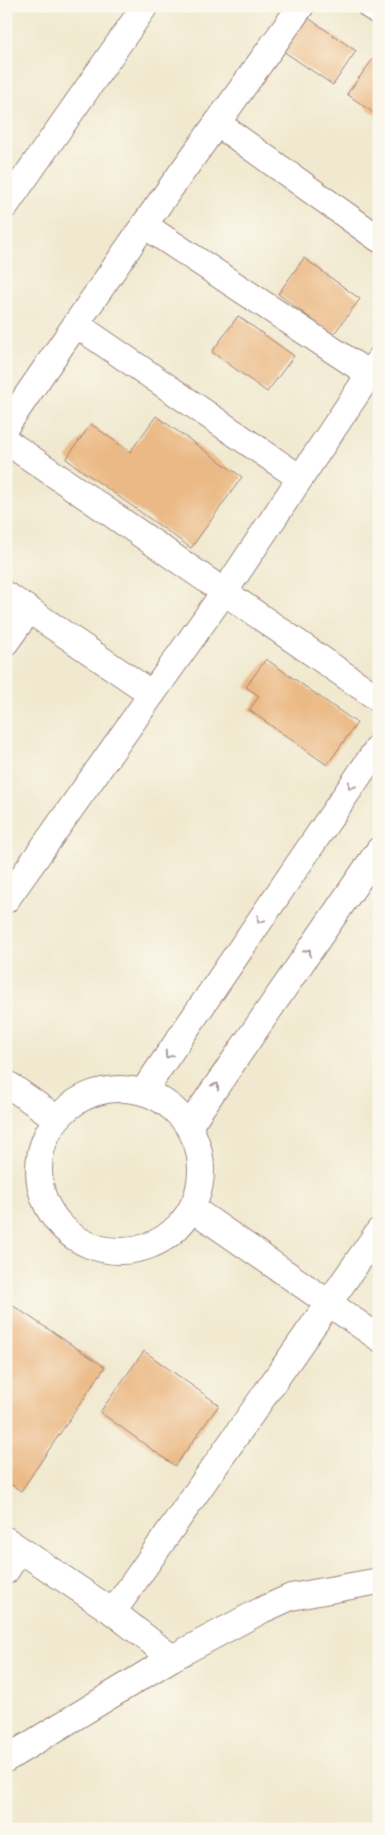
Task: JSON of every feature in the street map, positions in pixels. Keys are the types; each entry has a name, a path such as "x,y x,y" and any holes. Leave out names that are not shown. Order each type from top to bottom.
{"street":[{"path":"9,196 144,6"},
{"path":"6,426 77,326 144,225 301,6"},
{"path":"370,6 379,12"},
{"path":"217,124 379,239"},
{"path":"6,900 225,591 374,367 144,225"},
{"path":"77,326 300,478"},
{"path":"6,441 379,699"},
{"path":"6,595 152,694"},
{"path":"6,642 29,610"},
{"path":"143,1092 379,746"},
{"path":"189,1126 379,850"},
{"path":"6,1083 56,1118"},
{"path":"112,1089 143,1092 168,1104 189,1126 200,1152 201,1180 193,1209 181,1225 158,1242 131,1251 102,1249 76,1238 55,1219 48,1206 38,1173 42,1145 56,1118 85,1096 112,1089"},
{"path":"193,1209 379,1338"},
{"path":"113,1612 328,1301 379,1231"},
{"path":"11,1553 113,1612 172,1658"},
{"path":"6,1759 172,1658 291,1597 379,1581"}],"building":[{"path":"304,15 356,51 333,85 280,49"},
{"path":"373,59 379,63 379,117 347,94"},
{"path":"304,258 360,299 333,335 278,294"},
{"path":"238,316 294,356 267,392 212,352"},
{"path":"156,416 242,477 191,548 66,459 91,424 130,452"},
{"path":"266,659 357,723 327,765 249,710 259,696 246,687"},
{"path":"6,1301 105,1367 21,1491 6,1481"},
{"path":"144,1351 219,1405 175,1466 100,1412"}]}
